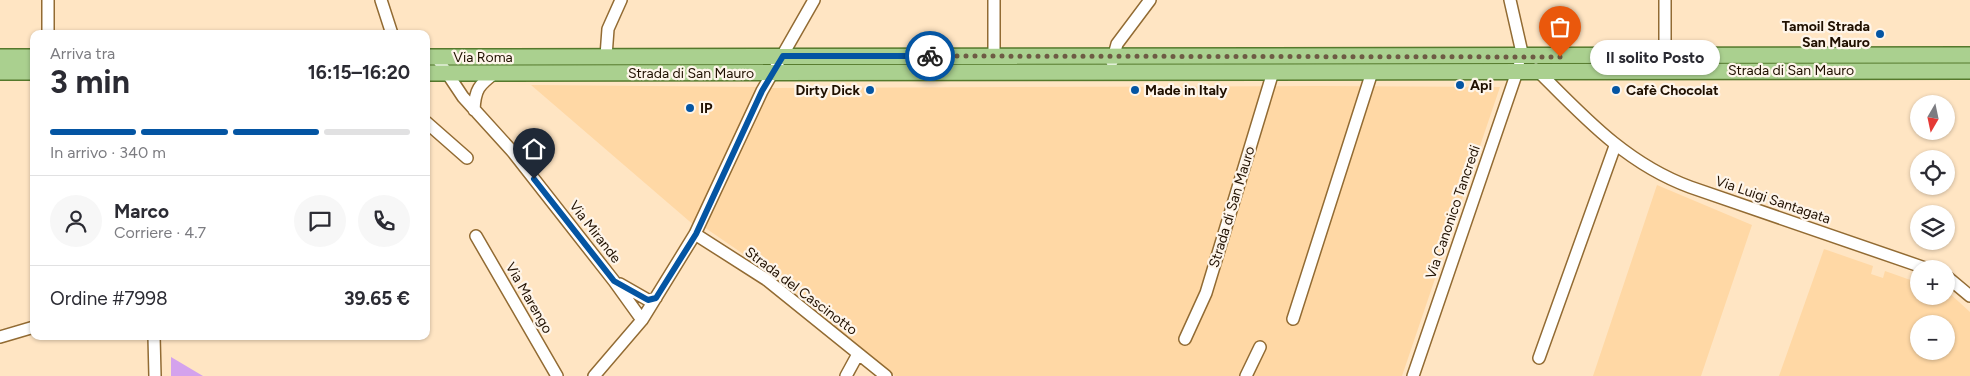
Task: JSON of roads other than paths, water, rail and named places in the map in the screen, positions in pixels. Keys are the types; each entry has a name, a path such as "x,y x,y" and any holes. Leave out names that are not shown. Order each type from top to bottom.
{"main road":[{"name":"Strada di San Mauro","path":"539,73 1372,72 1665,56 1970,55"},
{"name":"Strada di San Mauro","path":"539,57 1112,56 1520,64 1537,70 1970,71"},
{"path":"0,57 30,57"},
{"name":"Via Roma","path":"431,57 539,57"},
{"path":"0,72 30,72"},
{"name":"Via Roma","path":"430,73 539,73"}],"street":[{"path":"48,0 48,30"},
{"path":"380,0 391,30"},
{"path":"606,56 608,29 621,0"},
{"path":"594,376 642,320 696,234 762,91 814,0"},
{"path":"994,0 994,56"},
{"path":"1113,72 1112,56 1117,44 1150,0"},
{"path":"1510,0 1520,64"},
{"path":"1665,0 1665,56"},
{"name":"Via Mirande","path":"431,57 447,73 474,110 512,151 614,281 642,320"},
{"name":"Via Canonico Tancredi","path":"1413,376 1520,64"},
{"name":"Via Luigi Santagata","path":"1537,70 1615,146 1656,173 1673,181 1910,263"},
{"name":"Strada di San Mauro","path":"1185,339 1206,293 1273,72"},
{"path":"1293,319 1372,72"},
{"path":"474,110 475,94 480,85 495,73"},
{"path":"430,126 467,158"},
{"path":"1539,358 1615,146"},
{"name":"Strada del Cascinotto","path":"696,234 767,280 886,376"},
{"name":"Via Marengo","path":"476,236 557,376"},
{"name":"Via Mirande","path":"614,281 648,300 656,298"},
{"path":"1955,284 1970,296"},
{"path":"0,337 30,328"},
{"path":"154,340 155,376"},
{"path":"1246,376 1260,347"},
{"path":"846,376 858,354"}],"place":[{"name":"Tamoil Strada San Mauro","path":"1880,34"},
{"name":"Il solito Posto","path":"1560,57"},
{"name":"Api","path":"1460,85"},
{"name":"Dirty Dick","path":"870,90"},
{"name":"Made in Italy","path":"1135,90"},
{"name":"Cafè Chocolat","path":"1616,90"},
{"name":"IP","path":"690,108"}]}
